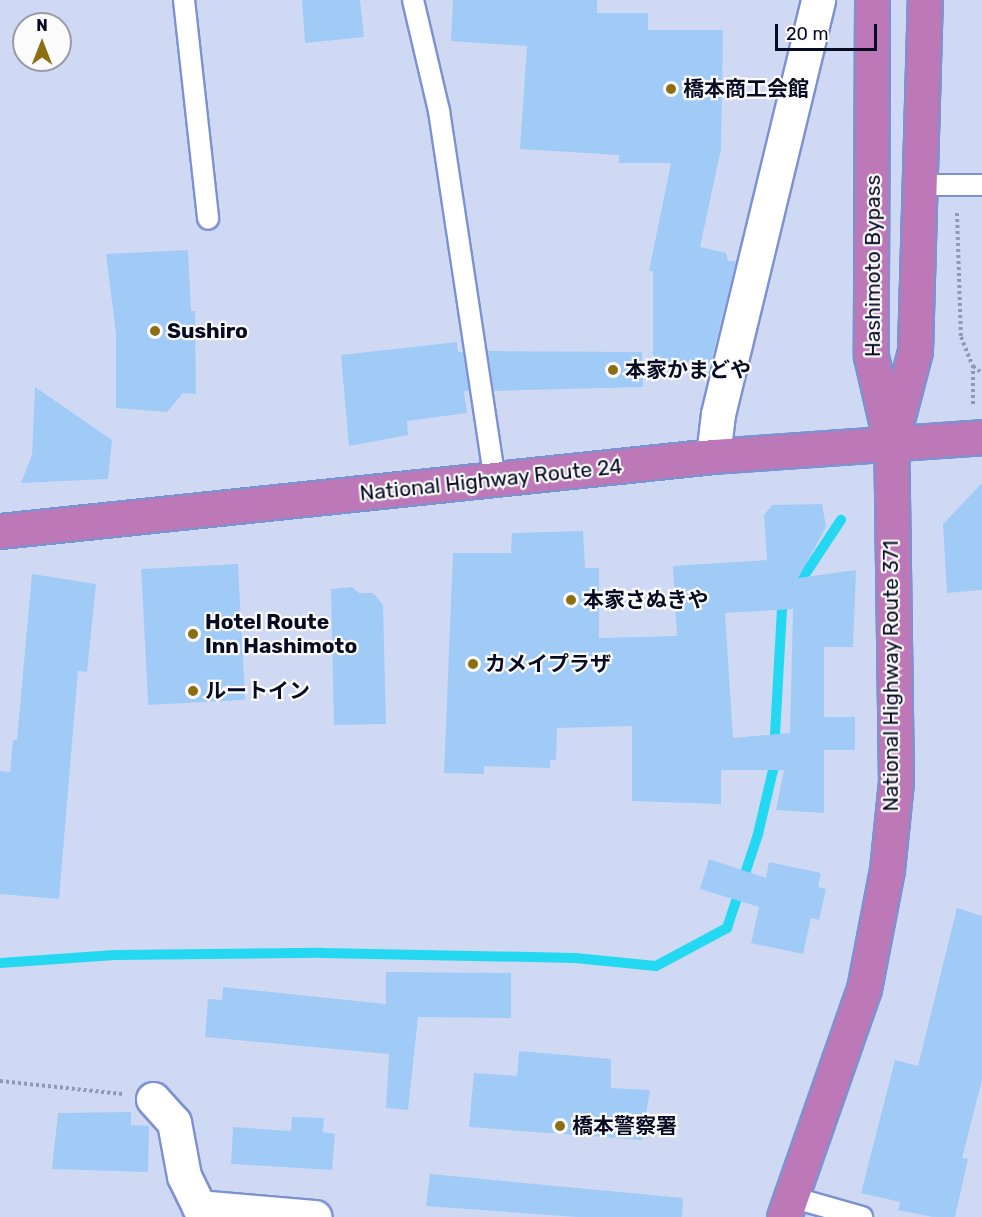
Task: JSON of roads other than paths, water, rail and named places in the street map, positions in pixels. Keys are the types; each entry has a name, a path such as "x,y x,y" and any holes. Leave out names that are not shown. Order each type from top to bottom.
{"highway":[{"name":"Hashimoto Bypass","path":"872,0 871,356 891,443"},
{"name":"Hashimoto Bypass","path":"891,443 915,351 922,184 925,0"},
{"name":"National Highway Route 24","path":"0,531 713,456 982,437"},
{"name":"National Highway Route 371","path":"787,1207 864,989 887,870 896,782 891,443"}],"street":[{"path":"713,456 718,414 818,0"},
{"path":"153,1100 174,1122 184,1176 198,1212 315,1217"}],"lane":[{"path":"184,0 208,219"},
{"path":"413,0 439,111 495,480"},
{"path":"922,184 982,184"},
{"path":"787,1207 862,1217"}],"waterway":[{"path":"0,963 115,955 321,953 575,958 656,966 727,928 758,834 773,770 782,609 841,520"}],"place":[{"name":"橋本商工会館","path":"671,89"},
{"name":"Sushiro","path":"155,331"},
{"name":"本家かまどや","path":"613,370"},
{"name":"本家さぬきや","path":"571,600"},
{"name":"Hotel Route Inn Hashimoto","path":"193,634"},
{"name":"カメイプラザ","path":"473,664"},
{"name":"ルートイン","path":"193,691"},
{"name":"橋本警察署","path":"560,1126"}]}
